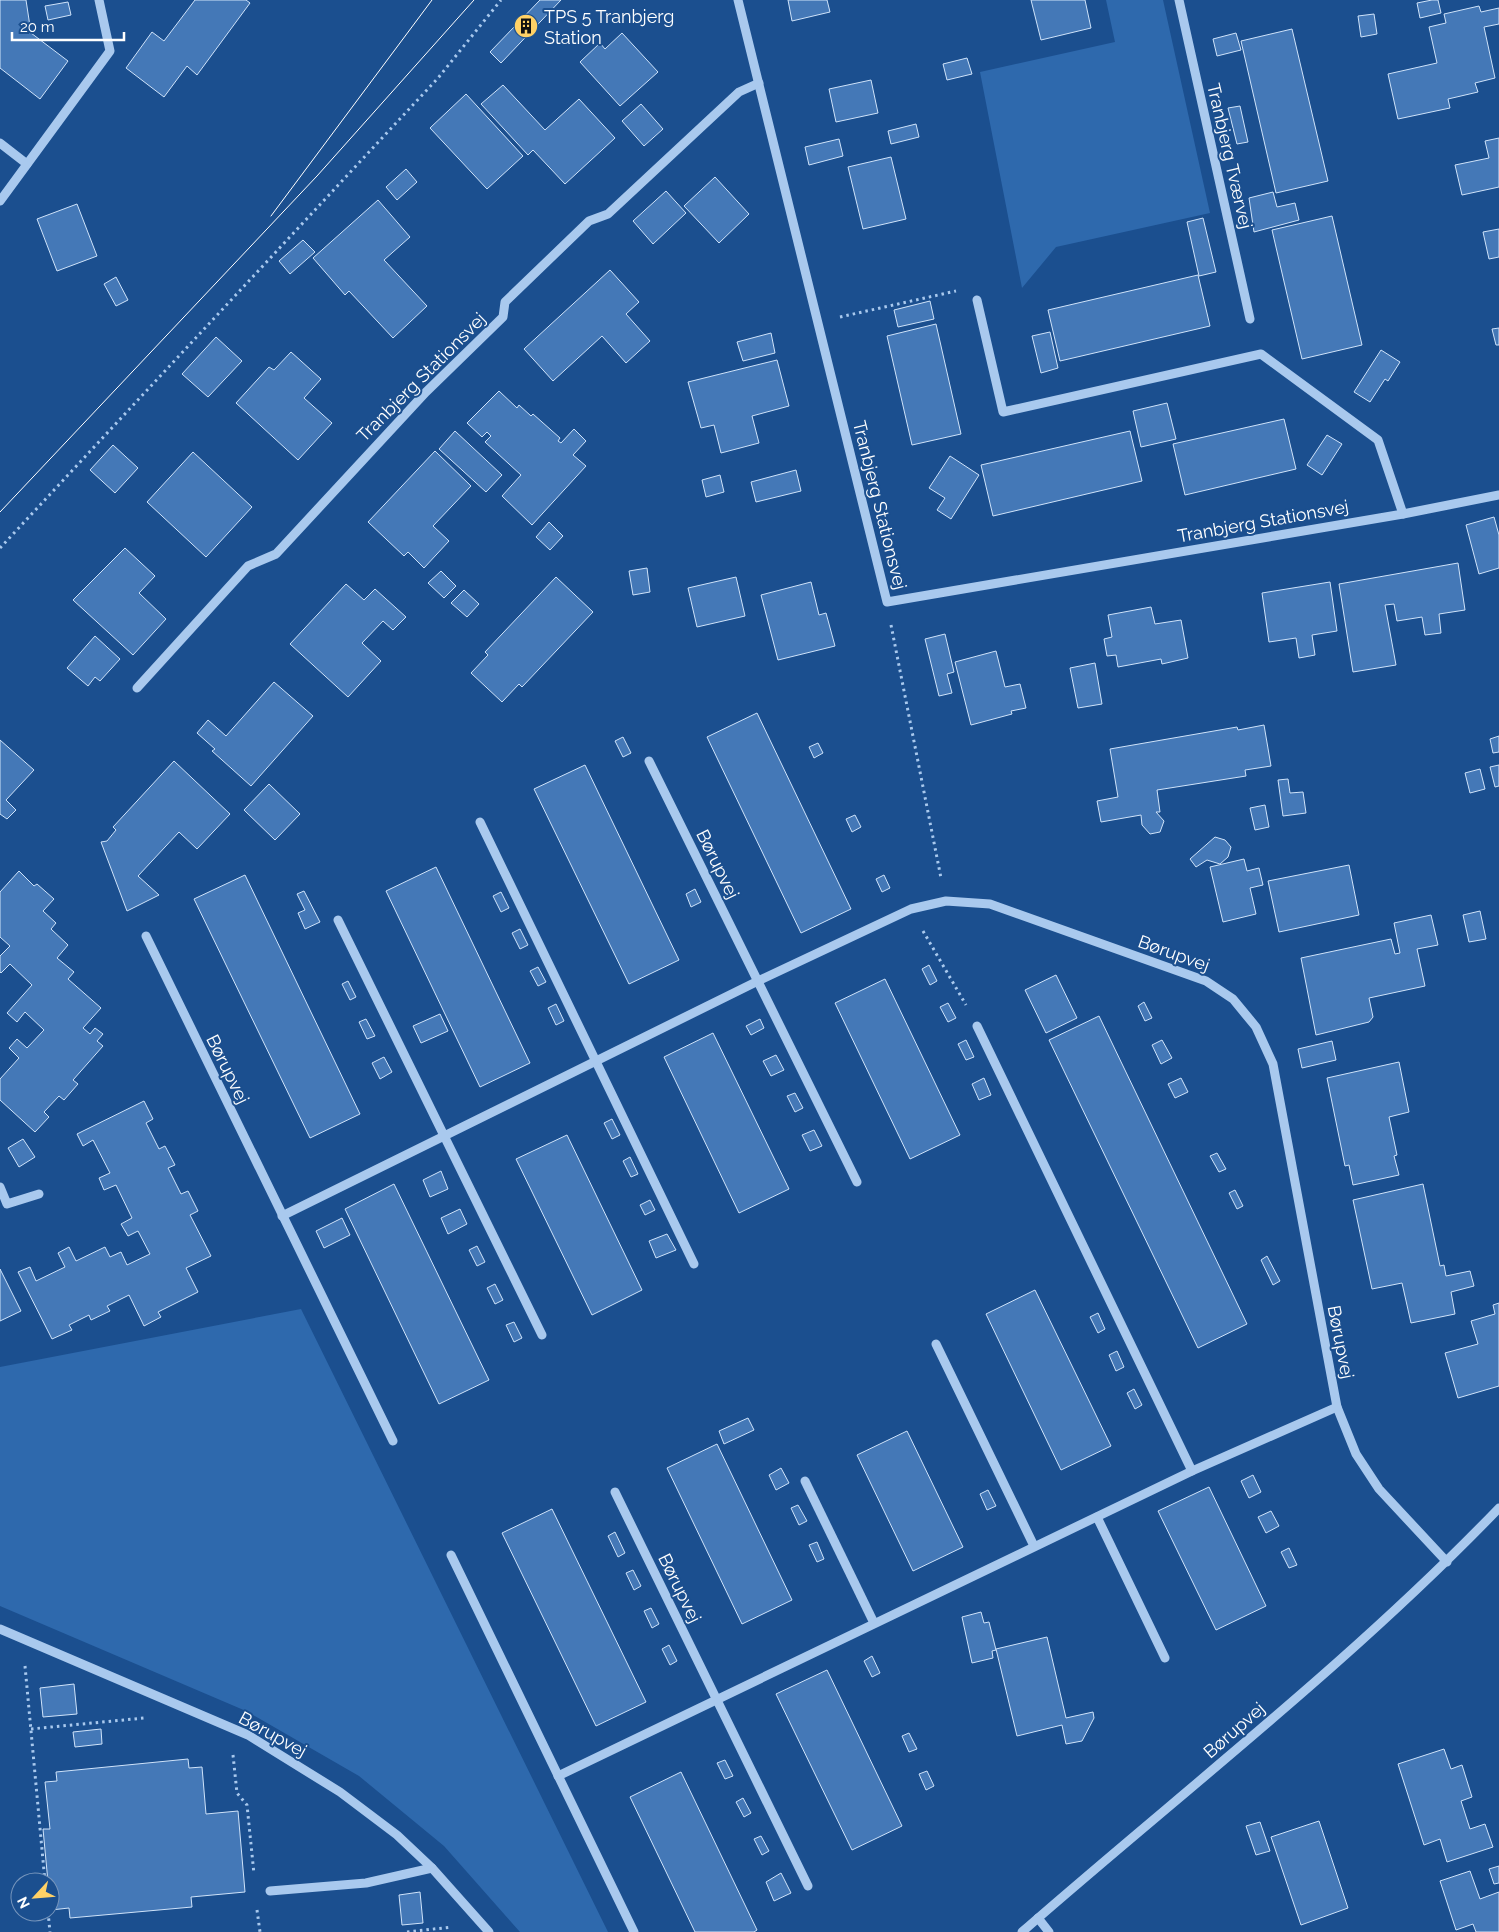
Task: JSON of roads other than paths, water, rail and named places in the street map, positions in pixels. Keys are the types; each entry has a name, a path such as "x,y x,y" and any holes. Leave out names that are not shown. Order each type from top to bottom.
{"street":[{"path":"0,201 110,51 99,0"},
{"name":"Tranbjerg Stationsvej","path":"738,0 887,602 1403,514 1499,495"},
{"name":"Tranbjerg Tværvej","path":"1179,0 1250,320"},
{"name":"Tranbjerg Stationsvej","path":"137,688 248,566 276,554 413,406 503,318 505,302 589,221 608,214 739,92 759,83"},
{"path":"0,143 27,164"},
{"path":"977,300 1003,412 1261,354 1378,440 1403,514"},
{"name":"Børupvej","path":"649,761 857,1182"},
{"path":"480,822 694,1264"},
{"name":"Børupvej","path":"282,1216 596,1060 911,909 946,901 990,904 1206,981 1233,999 1256,1027 1273,1064 1337,1407 1356,1454 1379,1489 1446,1562"},
{"path":"338,920 542,1335"},
{"name":"Børupvej","path":"146,936 393,1441"},
{"path":"977,1026 1192,1471"},
{"path":"0,1187 7,1204 39,1194"},
{"path":"936,1344 1034,1546"},
{"path":"558,1776 1192,1471 1337,1407"},
{"path":"805,1481 874,1623"},
{"name":"Børupvej","path":"615,1492 808,1886"},
{"name":"Børupvej","path":"1022,1932 1249,1740 1446,1562 1499,1508"},
{"path":"1096,1517 1165,1658"},
{"path":"451,1555 634,1932"},
{"name":"Børupvej","path":"0,1629 248,1735 340,1792 397,1835 432,1868 489,1932"},
{"path":"270,1890 366,1883 432,1868"},
{"path":"1038,1918 1049,1932"}],"tram line":[{"path":"271,216 432,0"},
{"path":"0,512 317,176 474,0"}],"place":[{"name":"TPS 5 Tranbjerg Station","path":"526,26"}]}
